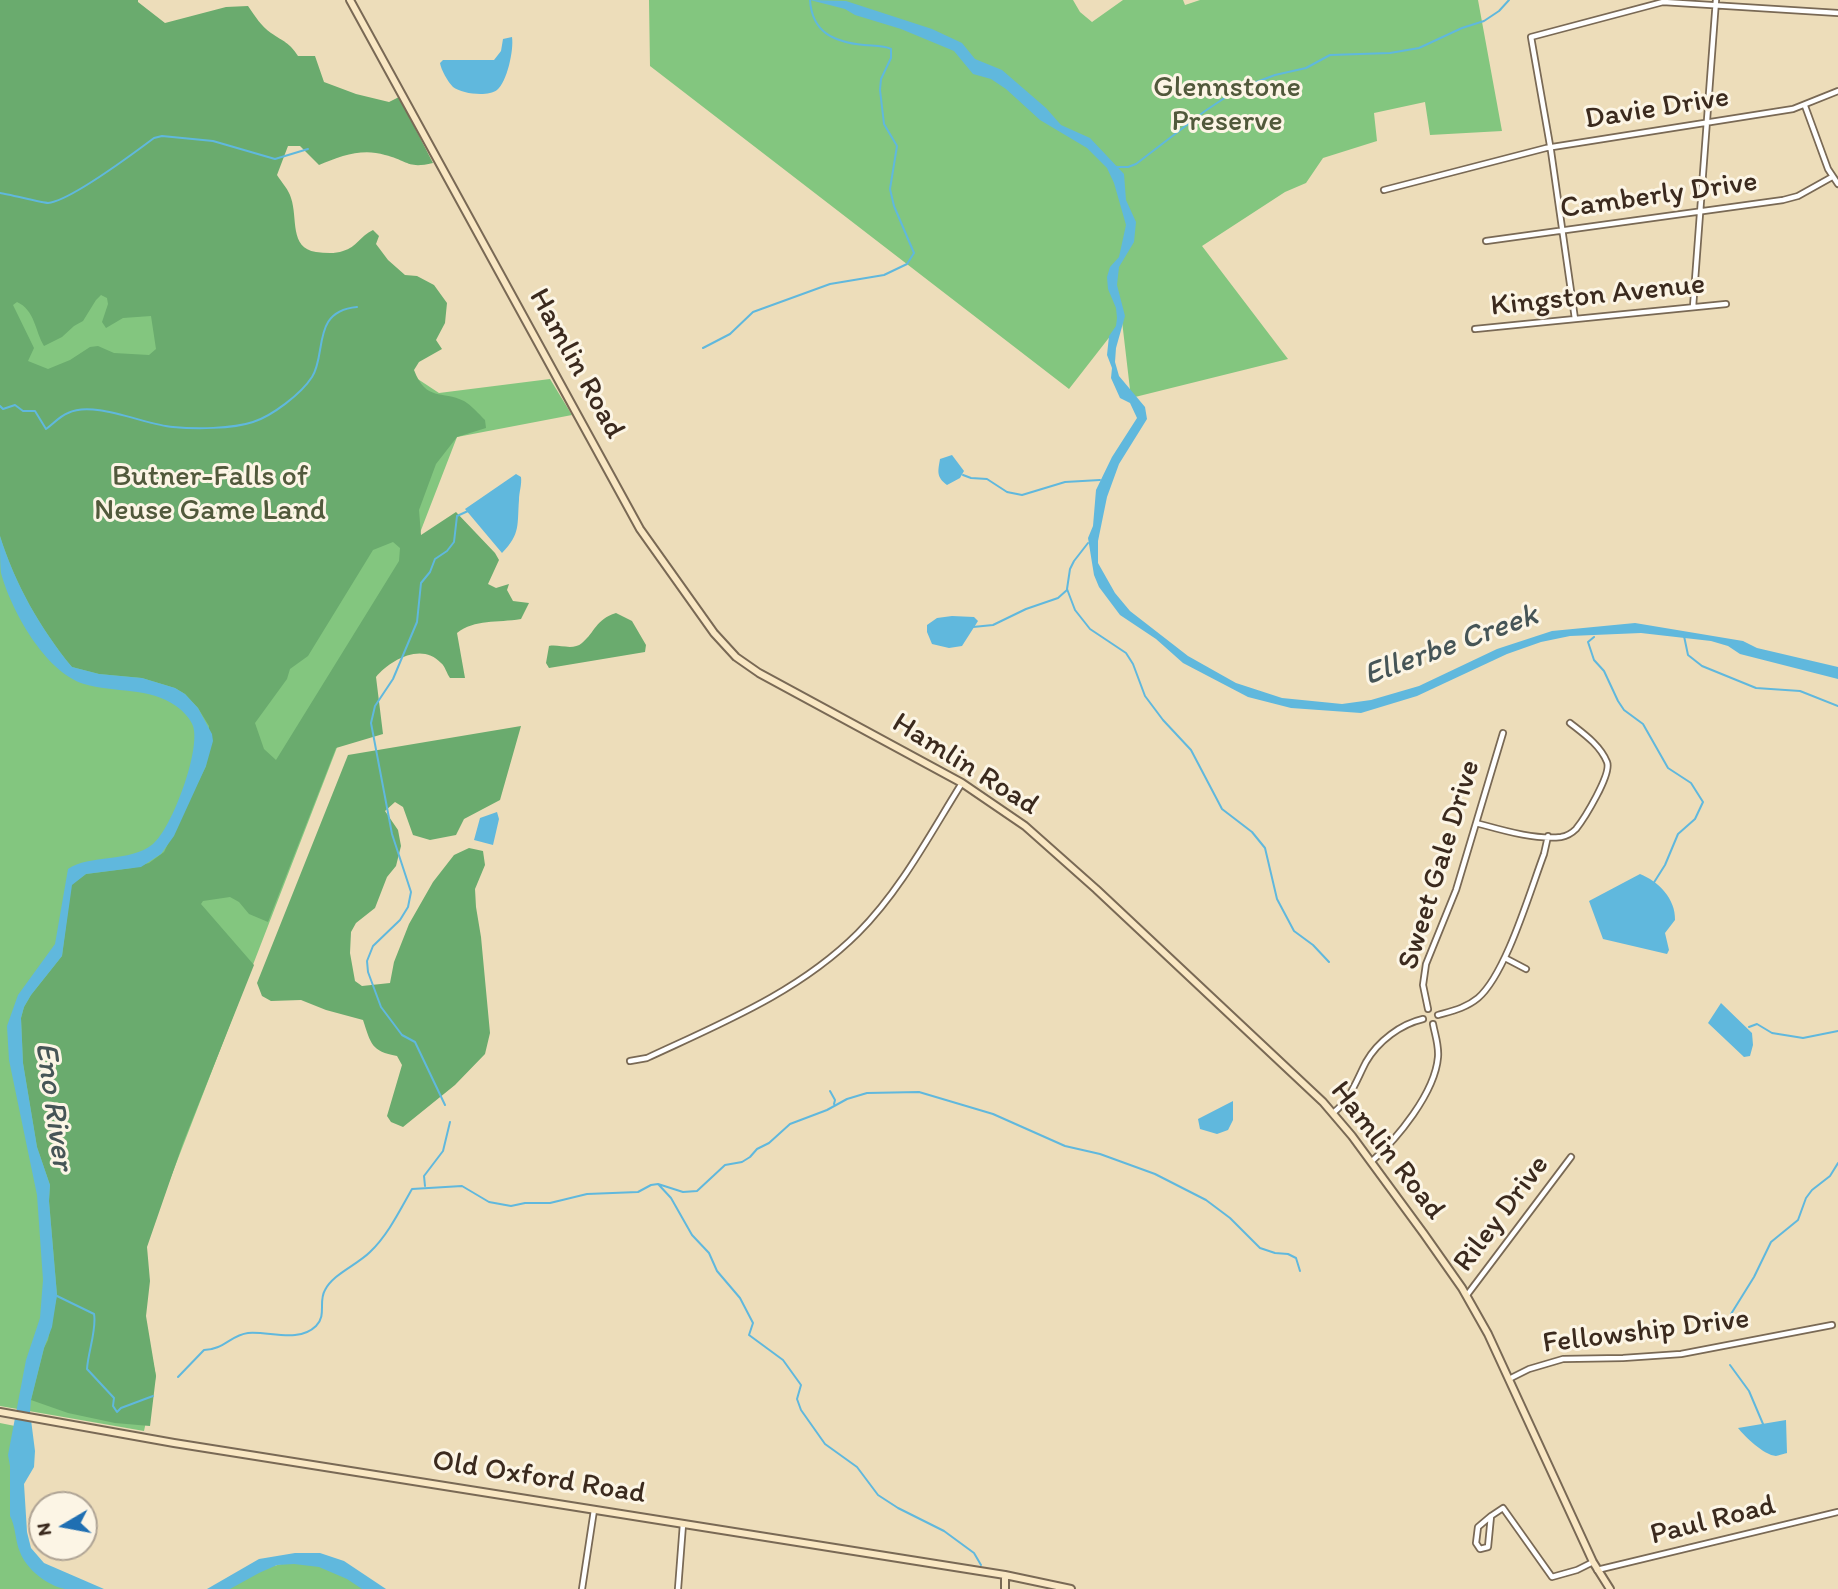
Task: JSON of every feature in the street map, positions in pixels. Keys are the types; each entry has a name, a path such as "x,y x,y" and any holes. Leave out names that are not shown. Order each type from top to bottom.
{"street":[{"name":"Hamlin Road","path":"350,0 640,529 714,633 736,657 759,673 999,806 1048,845 1333,1113 1467,1295 1483,1322 1592,1562 1610,1589"},
{"path":"1575,319 1551,148 1531,37 1663,2 1716,2 1838,13"},
{"path":"1693,307 1716,2"},
{"name":"Davie Drive","path":"1384,190 1551,148 1782,112 1805,106 1838,91"},
{"path":"1805,106 1832,177 1838,184"},
{"name":"Camberly Drive","path":"1486,241 1791,198 1832,177"},
{"name":"Kingston Avenue","path":"1475,329 1726,304"},
{"path":"1476,823 1511,832 1561,837 1576,829 1608,772 1607,762 1599,749 1570,723"},
{"name":"Sweet Gale Drive","path":"1429,1009 1423,985 1426,964 1457,890 1503,733"},
{"path":"630,1061 647,1058 776,996 849,941 901,880 961,783"},
{"path":"1438,1015 1462,1008 1481,995 1493,980 1505,958 1544,854 1548,836"},
{"path":"1505,958 1526,968"},
{"path":"1423,1019 1424,1013 1429,1009 1438,1015"},
{"path":"1433,1024 1438,1015"},
{"path":"1333,1113 1349,1097 1368,1059 1403,1024 1423,1019"},
{"path":"1423,1019 1433,1024"},
{"path":"1371,1162 1391,1145 1406,1126 1433,1079 1438,1056 1433,1024"},
{"name":"Riley Drive","path":"1467,1295 1571,1157"},
{"name":"Fellowship Drive","path":"1508,1379 1529,1369 1563,1359 1640,1358 1681,1354 1832,1325"},
{"name":"Old Oxford Road","path":"2,1412 1005,1575 1071,1589"},
{"path":"1491,1516 1488,1546 1480,1549 1476,1543 1478,1527 1491,1516 1503,1508 1552,1577 1577,1570 1592,1562"},
{"path":"582,1589 594,1510"},
{"name":"Paul Road","path":"1597,1570 1838,1512"},
{"path":"678,1589 682,1524"},
{"path":"1005,1575 1005,1589"}],"green space":[{"name":"Butner-Falls of Neuse Game Land","path":"0,0 138,0 165,23 226,7 248,6 264,27 289,45 298,56 315,56 324,82 389,102 399,97 433,163 413,165 368,152 343,156 319,165 300,146 288,146 277,175 290,195 298,238 307,249 323,253 340,252 352,247 373,230 379,236 376,244 388,260 405,275 417,276 434,285 447,303 445,323 436,340 442,349 419,362 414,370 429,391 456,398 469,405 485,420 486,428 457,437 436,464 419,510 421,535 456,512 499,560 488,584 496,588 509,584 507,590 513,601 529,603 521,619 479,623 457,633 465,678 450,678 442,664 425,654 398,660 376,677 383,734 336,748 268,922 249,914 239,902 230,897 203,901 201,904 254,965 183,1143 147,1247 150,1281 146,1316 156,1376 150,1426 115,1423 68,1413 31,1400 57,1295 50,1185 37,1147 23,1063 21,1018 31,995 62,956 71,885 86,874 149,863 164,852 206,766 209,726 198,708 175,688 142,678 99,674 72,667 49,637 30,605 0,536","holes":["101,295 107,298 108,304 102,322 106,328 123,318 151,316 156,349 149,355 114,353 98,346 90,347 70,360 48,369 28,361 34,348 13,305 17,302 28,310 44,346 62,337 83,321","393,542 400,548 399,561 276,760 264,749 255,723 287,679 290,669 308,656 373,550"]},
{"name":"Glennstone Preserve","path":"649,0 1073,0 1080,12 1092,22 1123,0 1183,0 1185,5 1200,0 1478,0 1502,131 1430,135 1425,102 1374,113 1377,141 1323,158 1306,183 1285,192 1202,246 1288,359 1131,398 1122,321 1069,389 650,66"},
{"name":"Butner-Falls of Neuse Game Land","path":"0,104 439,393 550,379 572,415 457,437 128,1288 145,1311 156,1376 144,1431 0,1406"},
{"path":"616,613 632,621 646,645 645,652 549,668 546,663 549,646 578,645 587,639 600,622"},
{"path":"521,726 500,800 464,819 456,835 430,840 413,835 403,807 395,802 385,811 398,830 401,846 396,866 387,877 375,908 356,923 351,932 350,953 355,981 362,986 390,983 394,962 409,924 433,882 454,855 469,848 483,851 485,865 475,889 490,1033 485,1054 455,1085 403,1127 391,1122 387,1116 402,1065 397,1056 382,1052 373,1045 363,1020 301,1000 271,1001 262,996 257,983 348,755"},
{"path":"0,1423 25,1428 19,1491 28,1561 35,1561 87,1589 0,1589"},
{"path":"311,1557 376,1589 222,1589 244,1573"}],"water":[{"path":"810,0 846,1 932,29 962,43 975,59 1002,70 1046,108 1061,125 1090,138 1124,174 1126,200 1136,222 1134,242 1119,267 1117,285 1125,316 1115,362 1119,376 1145,407 1147,419 1119,464 1107,497 1098,541 1098,563 1115,593 1130,611 1188,656 1236,683 1282,698 1342,704 1371,700 1419,686 1497,649 1552,631 1635,623 1743,641 1757,648 1838,667 1838,679 1740,654 1728,646 1711,641 1641,633 1570,636 1541,642 1507,654 1417,696 1361,713 1291,708 1248,697 1183,663 1156,639 1120,615 1099,587 1094,575 1088,538 1093,526 1096,490 1112,457 1137,418 1130,403 1120,398 1111,378 1112,368 1107,355 1109,336 1116,326 1117,318 1107,277 1110,267 1119,257 1126,225 1107,168 1087,148 1040,120 1006,89 991,79 973,74 954,51 845,9"},
{"path":"512,37 509,65 497,90 481,94 469,93 453,87 449,82 440,63 443,60 494,60 501,51 503,39"},
{"path":"952,455 964,471 960,478 947,485 939,476 939,463 940,459"},
{"path":"516,474 521,477 517,528 502,553 465,509"},
{"path":"0,536 30,605 49,637 72,667 99,674 142,678 175,688 198,708 213,741 206,766 174,836 161,854 141,867 86,874 72,885 62,956 31,995 21,1018 23,1063 37,1147 50,1185 57,1295 52,1327 31,1400 34,1467 24,1484 28,1561 42,1561 104,1589 65,1589 38,1576 27,1565 18,1548 10,1516 8,1455 26,1360 40,1318 43,1280 37,1195 9,1060 7,1026 18,995 55,944 68,869 87,861 144,850 161,835 176,806 189,770 193,752 193,726 179,708 166,700 143,693 84,684 56,667 21,621 1,573"},
{"path":"974,617 978,621 962,646 949,648 932,644 927,625 937,618"},
{"path":"497,812 499,819 493,845 474,840 480,818"},
{"path":"1640,874 1665,892 1675,912 1675,920 1665,933 1669,950 1667,954 1603,939 1589,901"},
{"path":"1721,1003 1752,1033 1750,1056 1744,1057 1708,1023"},
{"path":"1233,1101 1233,1120 1228,1130 1217,1134 1200,1129 1198,1119"},
{"path":"1786,1420 1787,1453 1776,1456 1750,1441 1738,1428"},
{"path":"295,1553 320,1553 344,1561 386,1589 362,1589 319,1567 294,1564 277,1565 230,1589 207,1589 259,1559"}],"waterway":[{"path":"703,348 730,334 753,312 830,284 884,275 907,264 914,253 894,206 890,189 897,146 884,124 880,90 881,79 891,58 891,49 834,38 820,28 810,0"},
{"path":"1116,167 1136,164 1238,89 1275,75 1306,68 1330,55 1390,53 1419,48 1484,21 1509,0"},
{"path":"0,193 45,203 58,200 102,175 154,138 162,136 213,141 275,159 308,149"},
{"path":"0,406 3,409 15,405 23,411 35,411 46,429 65,414 91,409 182,428 224,427 253,422 277,410 307,384 316,368 327,325 333,316 342,310 357,307"},
{"path":"963,475 987,479 1007,492 1022,495 1065,482 1100,480"},
{"path":"445,1105 415,1042 402,1035 381,1007 368,972 367,961 373,946 400,920 408,907 411,892 392,834 371,723 375,706 393,679 417,622 421,583 430,572 435,559 454,542 457,516 468,511"},
{"path":"1088,543 1070,569 1067,589 1075,610 1090,629 1126,653 1145,696 1191,750 1222,809 1252,832 1265,848 1277,899 1294,931 1313,945 1329,962"},
{"path":"973,627 993,625 1026,609 1058,598 1067,590"},
{"path":"1684,636 1688,655 1702,666 1756,688 1800,691 1838,706"},
{"path":"1594,637 1588,642 1594,660 1604,671 1618,701 1624,710 1643,724 1668,768 1691,783 1703,802 1695,819 1678,834 1665,865 1653,884"},
{"path":"1749,1027 1757,1024 1772,1033 1803,1038 1838,1031"},
{"path":"830,1091 835,1100 834,1104"},
{"path":"178,1377 204,1350 216,1348 242,1334 293,1335 309,1331 316,1326 321,1317 323,1295 329,1284 365,1257 376,1245 412,1189 462,1186 489,1202 511,1206 550,1203 587,1194 638,1192 658,1184 683,1192 697,1191 725,1165 742,1162 750,1157 790,1124 867,1093 919,1092 993,1114 1065,1146 1100,1154 1155,1174 1206,1200 1230,1218 1260,1248 1296,1258 1300,1271"},
{"path":"425,1186 424,1176 443,1151 450,1122"},
{"path":"1731,1314 1754,1277 1771,1242 1798,1220 1806,1198 1830,1176 1838,1163"},
{"path":"659,1185 671,1198 692,1235 709,1253 717,1271 740,1298 753,1323 749,1335 783,1360 801,1385 797,1399 801,1410 825,1444 857,1467 878,1495 944,1531 974,1553 981,1565"},
{"path":"55,1295 94,1314 87,1369 114,1398 113,1406 117,1412 153,1396"},
{"path":"1730,1365 1749,1391 1763,1424"}],"water label":[{"name":"Ellerbe Creek","path":"1451,646"},
{"name":"Eno River","path":"53,1106"}]}
